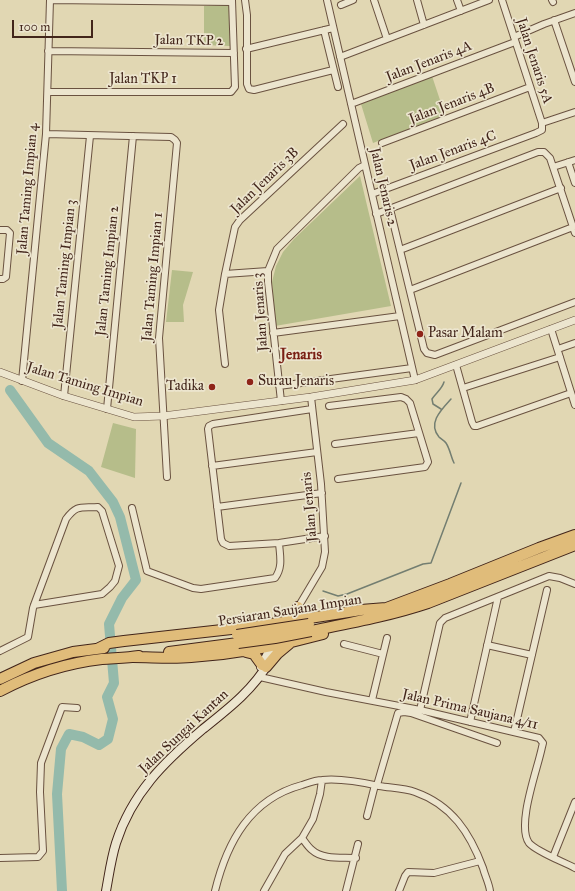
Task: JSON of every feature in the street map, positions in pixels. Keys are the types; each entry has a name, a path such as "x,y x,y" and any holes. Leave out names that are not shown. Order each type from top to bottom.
{"highway":[{"name":"Persiaran Saujana Impian","path":"0,691 15,683 45,671 101,659 128,657 238,639 308,624 364,615 450,584 575,535"},
{"name":"Persiaran Saujana Impian","path":"308,624 373,619 428,603 575,545"},
{"path":"298,607 299,614 308,624"},
{"path":"128,657 190,658 245,652 291,643 362,624 373,619"},
{"path":"0,679 34,663 73,652 120,643 289,621 308,624"},
{"name":"Persiaran Saujana Impian","path":"120,643 238,639"},
{"path":"245,652 254,654 264,666 291,643"}],"main road":[{"name":"Jalan Sungai Kantan","path":"252,686 289,621"},
{"name":"Jalan Sungai Kantan","path":"106,891 115,845 126,819 148,782 190,740 237,701 252,686 260,677 264,666"}],"street":[{"path":"50,0 232,1 234,53"},
{"name":"Jalan Taming Impian 4","path":"22,380 46,134 50,0"},
{"path":"245,0 247,15 247,84 249,89 254,90 333,70"},
{"name":"Jalan Jenaris 2","path":"327,0 415,380"},
{"path":"341,5 353,0"},
{"path":"374,0 387,39"},
{"path":"416,0 424,25"},
{"path":"458,0 461,11"},
{"path":"340,57 489,0"},
{"name":"Jalan Jenaris 5A","path":"502,0 542,126"},
{"name":"Jalan Jenaris 4A","path":"351,104 515,39 554,20 575,13"},
{"path":"554,20 572,63 575,82"},
{"path":"246,49 333,28"},
{"path":"324,30 338,87"},
{"name":"Jalan TKP 2","path":"48,51 234,53"},
{"name":"Jalan TKP 1","path":"48,92 231,92 235,87 234,53"},
{"name":"Jalan Jenaris 4B","path":"382,143 530,87"},
{"name":"Jalan Jenaris 4C","path":"372,194 529,136 542,126 575,112"},
{"name":"Jalan Jenaris 3B","path":"225,364 219,310 235,227 240,220 343,124"},
{"path":"46,134 134,136"},
{"name":"Jalan Taming Impian 3","path":"64,396 90,136"},
{"name":"Jalan Taming Impian 1","path":"134,136 171,137 177,143 158,338 167,477"},
{"name":"Jalan Taming Impian 2","path":"107,409 134,136"},
{"path":"376,214 538,152 544,152 548,154 550,158 574,230 410,290"},
{"path":"553,167 575,160"},
{"path":"568,162 575,183"},
{"name":"Jalan Jenaris 3","path":"281,401 268,271 277,248 359,168 365,165"},
{"path":"400,250 561,188"},
{"path":"390,209 424,349 430,354 435,355 575,302"},
{"path":"0,230 7,230 10,233 6,277 3,279 0,278"},
{"path":"225,274 268,271"},
{"path":"273,333 400,316"},
{"name":"Jalan Taming Impian","path":"0,372 64,396 134,417 163,416 311,397 415,380 575,320"},
{"path":"551,329 575,405"},
{"path":"558,349 575,343"},
{"path":"462,388 560,357"},
{"path":"456,365 474,426 571,393"},
{"path":"279,386 412,368"},
{"path":"355,390 357,402"},
{"name":"Jalan Jenaris","path":"289,621 322,567 325,552 322,493 316,452 311,397"},
{"path":"329,406 401,397 406,399 410,403 428,462 425,468 338,479"},
{"path":"312,409 212,424 208,429 220,539 223,543 229,546 279,543 325,536"},
{"path":"335,444 419,433"},
{"path":"212,466 316,452"},
{"path":"216,507 322,493"},
{"path":"0,651 28,637 34,605 66,519 74,509 98,507 102,511 119,566 115,580 102,594 34,605"},
{"path":"132,508 147,571 193,588 275,578 281,567 279,543"},
{"path":"420,710 440,623 445,618 549,576 560,578 575,584"},
{"path":"514,732 547,590"},
{"path":"470,722 498,597"},
{"path":"372,700 387,638"},
{"path":"344,644 383,654"},
{"path":"487,645 532,654"},
{"name":"Jalan Prima Saujana 4/11","path":"260,677 420,710 539,738 543,743 526,812 525,832 529,842 540,851 575,868"},
{"path":"0,858 38,857 43,851 40,792 41,763 62,707 77,708"},
{"path":"367,816 398,713 411,713 497,743"},
{"path":"264,891 285,854 302,838 313,819 322,780"},
{"path":"215,891 220,868 229,848 240,829 254,812 279,793 290,788 322,780 350,781 415,792 441,805 460,823 469,838 480,861 490,891"},
{"path":"553,857 575,802"},
{"path":"302,838 311,850 320,855 356,858"},
{"path":"346,891 356,858 358,844"},
{"path":"399,891 408,872 434,873 480,861"}],"green space":[{"path":"229,5 230,46 204,45 204,6"},
{"path":"432,76 445,115 373,143 361,104"},
{"path":"360,176 391,306 275,326 272,282 276,266 283,252 294,239"},
{"path":"172,270 193,272 183,305 184,322 166,322"},
{"path":"113,423 136,429 135,478 101,467"}],"waterway":[{"path":"441,409 433,404 432,399 444,382"},
{"path":"10,390 48,443 89,471 113,502 120,517 136,580 122,598 109,624 114,683 107,697 113,719 108,739 99,745 83,737 69,734 61,749 57,794 62,891"},
{"path":"451,399 437,416 435,427 439,437 447,445 454,463"},
{"path":"323,591 338,596 347,594 423,564 431,563 461,483"}],"place":[{"name":"Pasar Malam","path":"420,334"},
{"name":"Surau Jenaris","path":"250,382"},
{"name":"Tadika","path":"212,387"}],"district":[{"name":"Jenaris","path":"301,355"}]}
